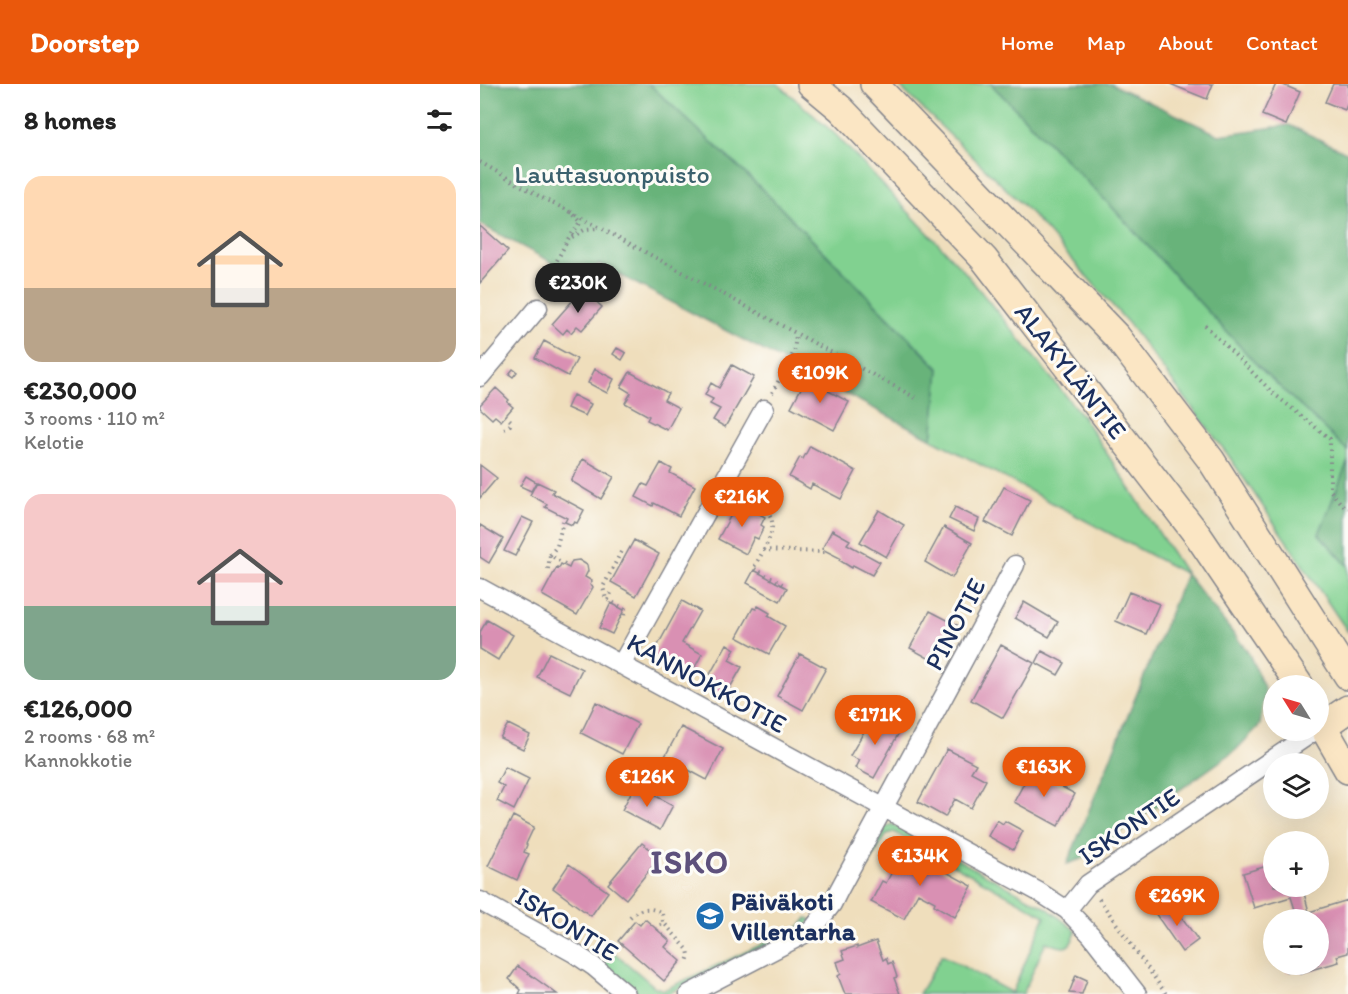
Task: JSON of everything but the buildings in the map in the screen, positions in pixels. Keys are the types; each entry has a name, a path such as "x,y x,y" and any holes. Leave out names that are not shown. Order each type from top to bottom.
{"main road":[{"name":"ALAKYLÄNTIE","path":"811,84 841,109 984,259 1199,537 1293,675"},
{"name":"ALAKYLÄNTIE","path":"874,84 1117,337 1211,460 1348,676"},
{"path":"1329,720 1348,709"},
{"path":"1329,741 1348,770"}],"street":[{"path":"480,377 538,308"},
{"path":"621,665 764,409"},
{"name":"PINOTIE","path":"689,994 812,930 832,904 1016,565"},
{"name":"KANNOKKOTIE","path":"480,588 1039,892 1067,910"},
{"name":"ISKONTIE","path":"1067,910 1088,884 1297,741"},
{"name":"ISKONTIE","path":"480,901 578,956 626,994"},
{"path":"1067,910 1091,935 1137,994"}],"path":[{"path":"480,162 546,200 918,399"},
{"path":"538,308 550,274 568,238 581,222 571,212"},
{"path":"568,238 586,229 600,227"},
{"path":"1206,325 1274,393 1330,439 1330,490 1342,505 1348,508"},
{"path":"764,409 794,352 796,334"},
{"path":"504,429 510,425 511,421 506,416"},
{"path":"750,502 764,509 772,523 772,532 753,568 783,585"},
{"path":"548,569 550,555 557,546 562,521"},
{"path":"763,550 825,552"},
{"path":"621,552 603,587 606,599 625,609 624,625"},
{"path":"550,555 568,566"},
{"path":"608,600 612,591"},
{"path":"1088,884 1166,994"},
{"path":"630,917 644,909 657,910 662,913 663,922 685,946 689,955 687,963"},
{"path":"657,930 663,922"}],"green space":[{"name":"Lauttasuonpuisto","path":"480,84 649,84 764,191 939,369 932,439 599,264 576,285 555,264 480,224"},
{"path":"649,84 778,84 836,135 964,271 1083,417 1186,574 932,439 939,368 764,191"},
{"path":"897,84 991,84 1111,206 1259,367 1348,451 1348,461 1319,534 1348,566 1348,632 1228,455 1129,324 1028,210"},
{"path":"991,84 1111,84 1219,135 1289,125 1348,153 1348,451 1259,367 1111,206"},
{"path":"1348,461 1348,566 1319,534"},
{"path":"1186,574 1248,652 1263,686 1260,725 1236,750 1084,858 1067,864"},
{"path":"892,824 1047,908 1076,931 1071,943 1061,947 1046,942 1023,994 919,994 942,955 1012,993 1045,916 894,832 887,834 869,865 866,865 863,862 881,830"},
{"path":"807,918 812,920 804,927 667,994 639,994 603,965 611,950 655,987 664,990 801,926"}],"place":[{"name":"Päiväkoti Villentarha","path":"710,916"}],"district":[{"name":"ISKO","path":"690,862"}]}
